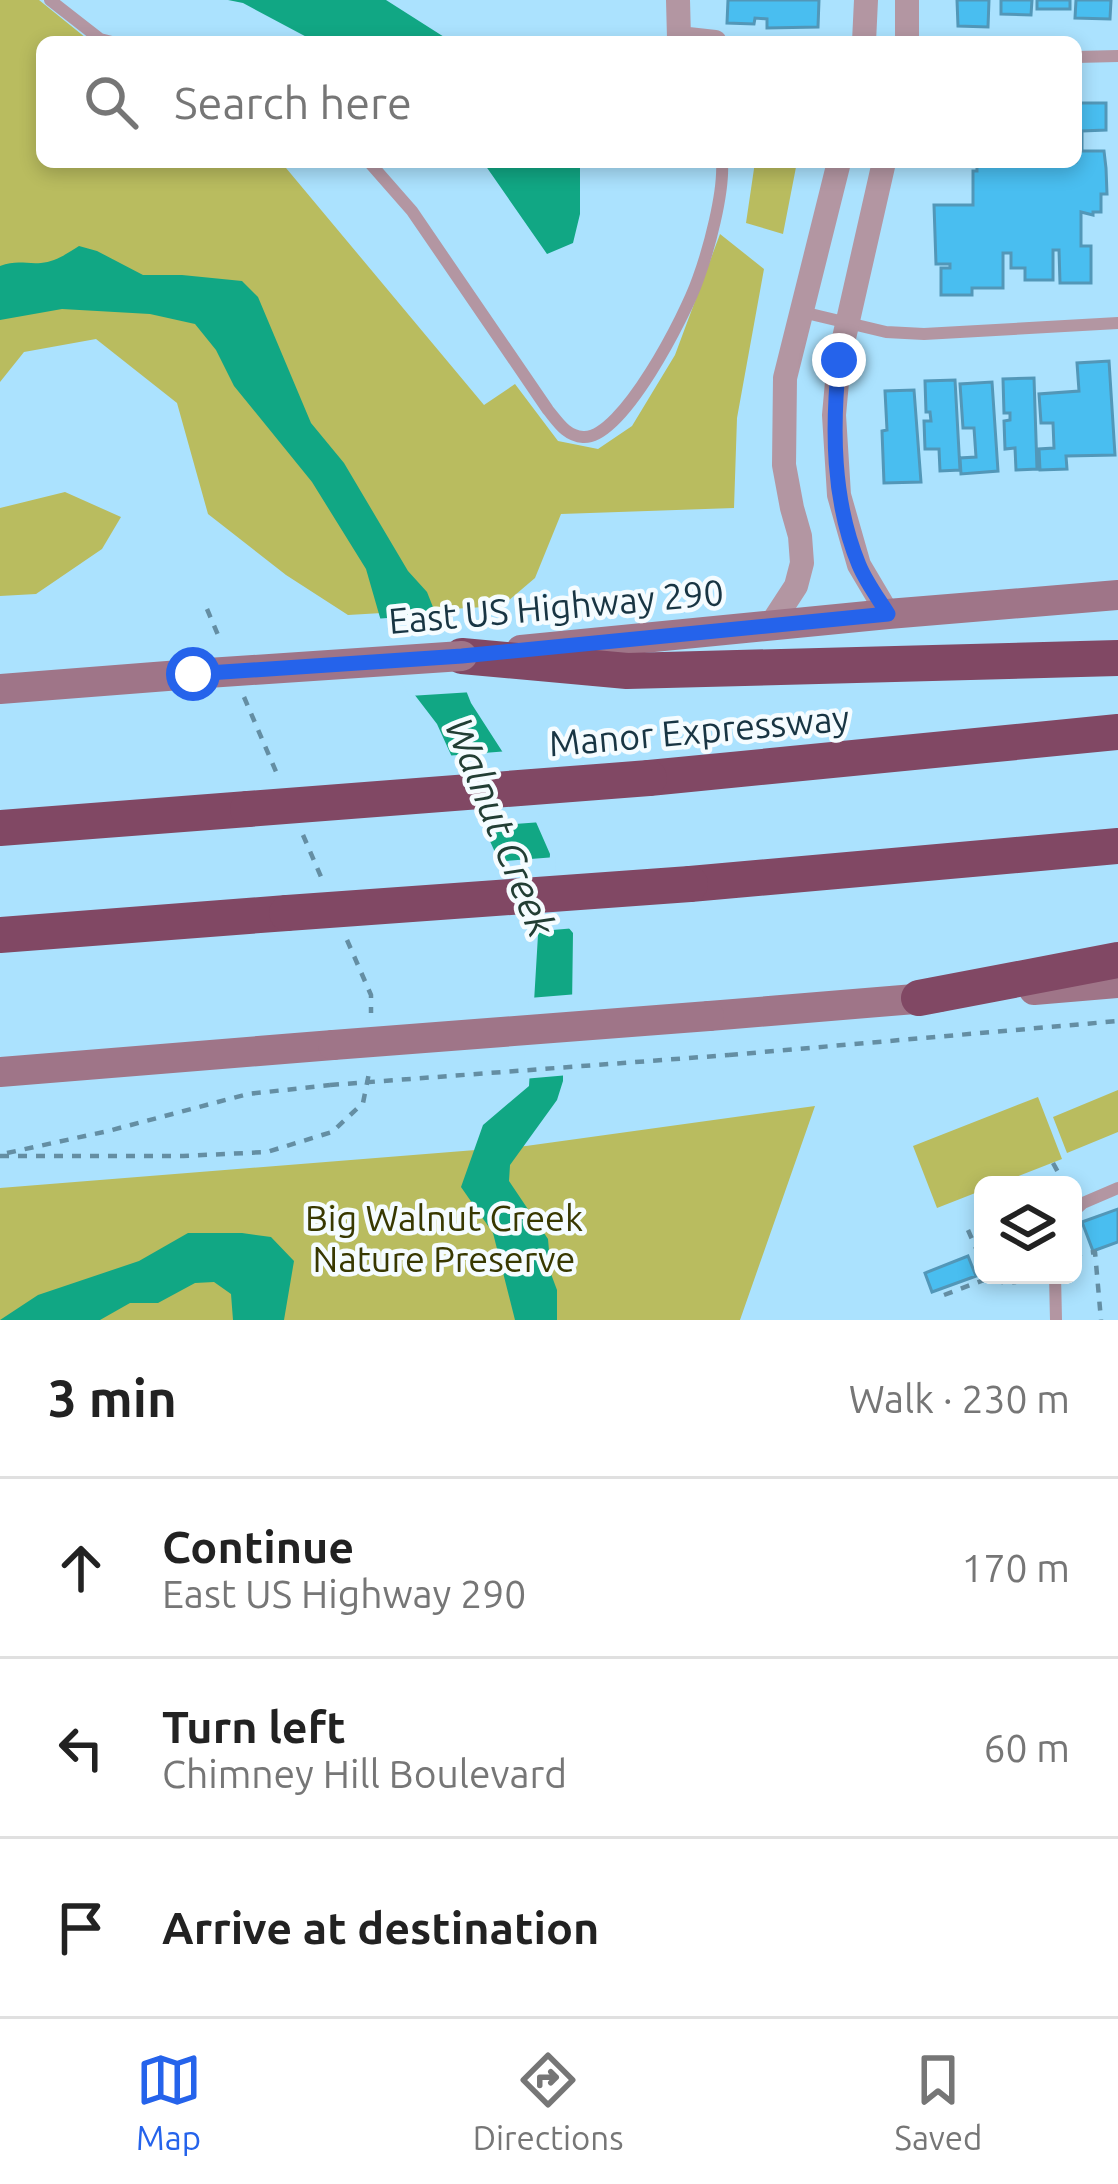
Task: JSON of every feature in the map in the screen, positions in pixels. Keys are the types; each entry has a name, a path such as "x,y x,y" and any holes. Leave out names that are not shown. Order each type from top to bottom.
{"highway":[{"path":"462,656 1118,658"},
{"name":"Manor Expressway","path":"0,828 649,778 1118,732"},
{"path":"0,935 690,884 1118,846"},
{"path":"919,998 1118,960"}],"main road":[{"name":"East US Highway 290","path":"624,656 770,626 1118,595"},
{"name":"East US Highway 290","path":"0,689 462,656"},
{"path":"0,1072 1118,983"}],"street":[{"path":"678,0 680,36"},
{"path":"864,36 866,0"},
{"path":"907,0 907,36"},
{"path":"770,626 796,586 802,563 784,465 785,378 838,168"},
{"path":"883,168 839,360 834,415 839,495 859,565 888,614"}],"lane":[{"path":"50,0 96,36"},
{"path":"1082,57 1118,56"},
{"path":"374,168 412,212 548,410 570,435 588,438 612,425 659,360 679,320 698,279 723,182 722,168"},
{"path":"802,312 886,332 924,334 1118,322"},
{"path":"1082,1204 1118,1188"},
{"path":"1055,1284 1056,1320"}],"path":[{"path":"207,609 225,652"},
{"path":"244,695 280,781"},
{"path":"298,824 326,888"},
{"path":"344,931 371,995 370,1013"},
{"path":"0,1155 248,1094 1118,1021"},
{"path":"0,1155 183,1156 267,1151 332,1132 363,1103 370,1067"},
{"path":"1053,1163 1060,1176"},
{"path":"968,1230 974,1244"},
{"path":"1082,1254 1094,1252 1101,1320"},
{"path":"944,1295 974,1282"}],"green space":[{"path":"0,0 39,0 84,36 36,36 36,168 286,168 484,405 515,384 558,441 598,449 632,426 675,355 720,234 764,269 737,418 734,508 561,514 535,578 502,606 348,615 286,575 208,514 177,403 96,339 24,352 0,382"},
{"path":"754,168 796,168 783,234 746,223"},
{"path":"65,492 121,517 102,549 36,594 0,596 0,508"},
{"path":"1118,1090 1118,1132 1067,1153 1053,1117"},
{"path":"1038,1097 1062,1159 1019,1176 974,1176 974,1194 937,1208 913,1146"},
{"name":"Big Walnut Creek Nature Preserve","path":"815,1106 740,1320 0,1320 0,1188 526,1146"}],"water":[{"path":"228,0 386,0 443,36 305,36 243,3"},
{"path":"487,168 580,168 580,214 573,243 547,254"},
{"name":"Walnut Creek","path":"79,246 143,275 242,281 258,297 311,423 344,463 408,571 427,592 471,703 511,765 550,854 548,887 553,909 573,933 572,1006 563,1037 563,1081 557,1100 510,1165 509,1181 548,1239 557,1320 515,1320 493,1233 461,1187 483,1125 529,1086 538,935 437,724 414,694 381,621 366,569 312,482 234,386 216,350 195,324 150,314 62,309 0,320 0,266 46,262"},
{"path":"188,1233 271,1237 294,1261 284,1320 233,1320 231,1294 214,1282 195,1283 158,1303 130,1303 100,1320 0,1320 38,1295 139,1261"}],"pier":[{"path":"441,614 473,692 409,696 374,619"},
{"path":"509,751 542,822 477,827 445,756"},
{"path":"556,857 558,907 576,928 529,932 493,862"},
{"path":"578,994 569,1038 569,1075 523,1079 529,998"}],"building":[{"path":"728,0 819,0 818,27 767,28 767,19 755,18 754,24 727,23"},
{"path":"957,0 989,0 988,27 958,26"},
{"path":"1001,0 1032,0 1031,15 1001,14"},
{"path":"1037,0 1070,0 1070,9 1037,9"},
{"path":"1076,0 1111,0 1110,19 1075,18"},
{"path":"1082,103 1106,103 1106,130 1082,131"},
{"path":"1082,151 1104,151 1107,194 1101,194 1101,212 1081,212 1081,246 1091,246 1091,283 1060,283 1059,250 1053,250 1053,280 1025,280 1025,268 1011,268 1011,253 1003,253 1003,288 941,295 941,268 950,268 950,264 936,264 934,205 973,205 973,171 1082,168"},
{"path":"1109,361 1115,455 1066,456 1067,469 1040,470 1039,449 1054,448 1053,423 1041,423 1039,394 1079,391 1077,363"},
{"path":"1034,378 1037,469 1016,470 1015,448 1005,449 1004,421 1010,420 1010,413 1004,413 1003,379"},
{"path":"955,380 960,470 940,471 939,449 925,449 924,421 931,421 926,412 925,381"},
{"path":"992,382 998,471 961,474 960,458 976,457 974,428 963,428 960,384"},
{"path":"914,390 921,482 884,483 885,391"},
{"path":"1118,1209 1118,1242 1093,1251 1082,1222"},
{"path":"968,1256 974,1277 932,1292 925,1273"}],"route":[{"path":"193,674 462,656 888,614 859,565 839,495 834,415 839,360"}]}
